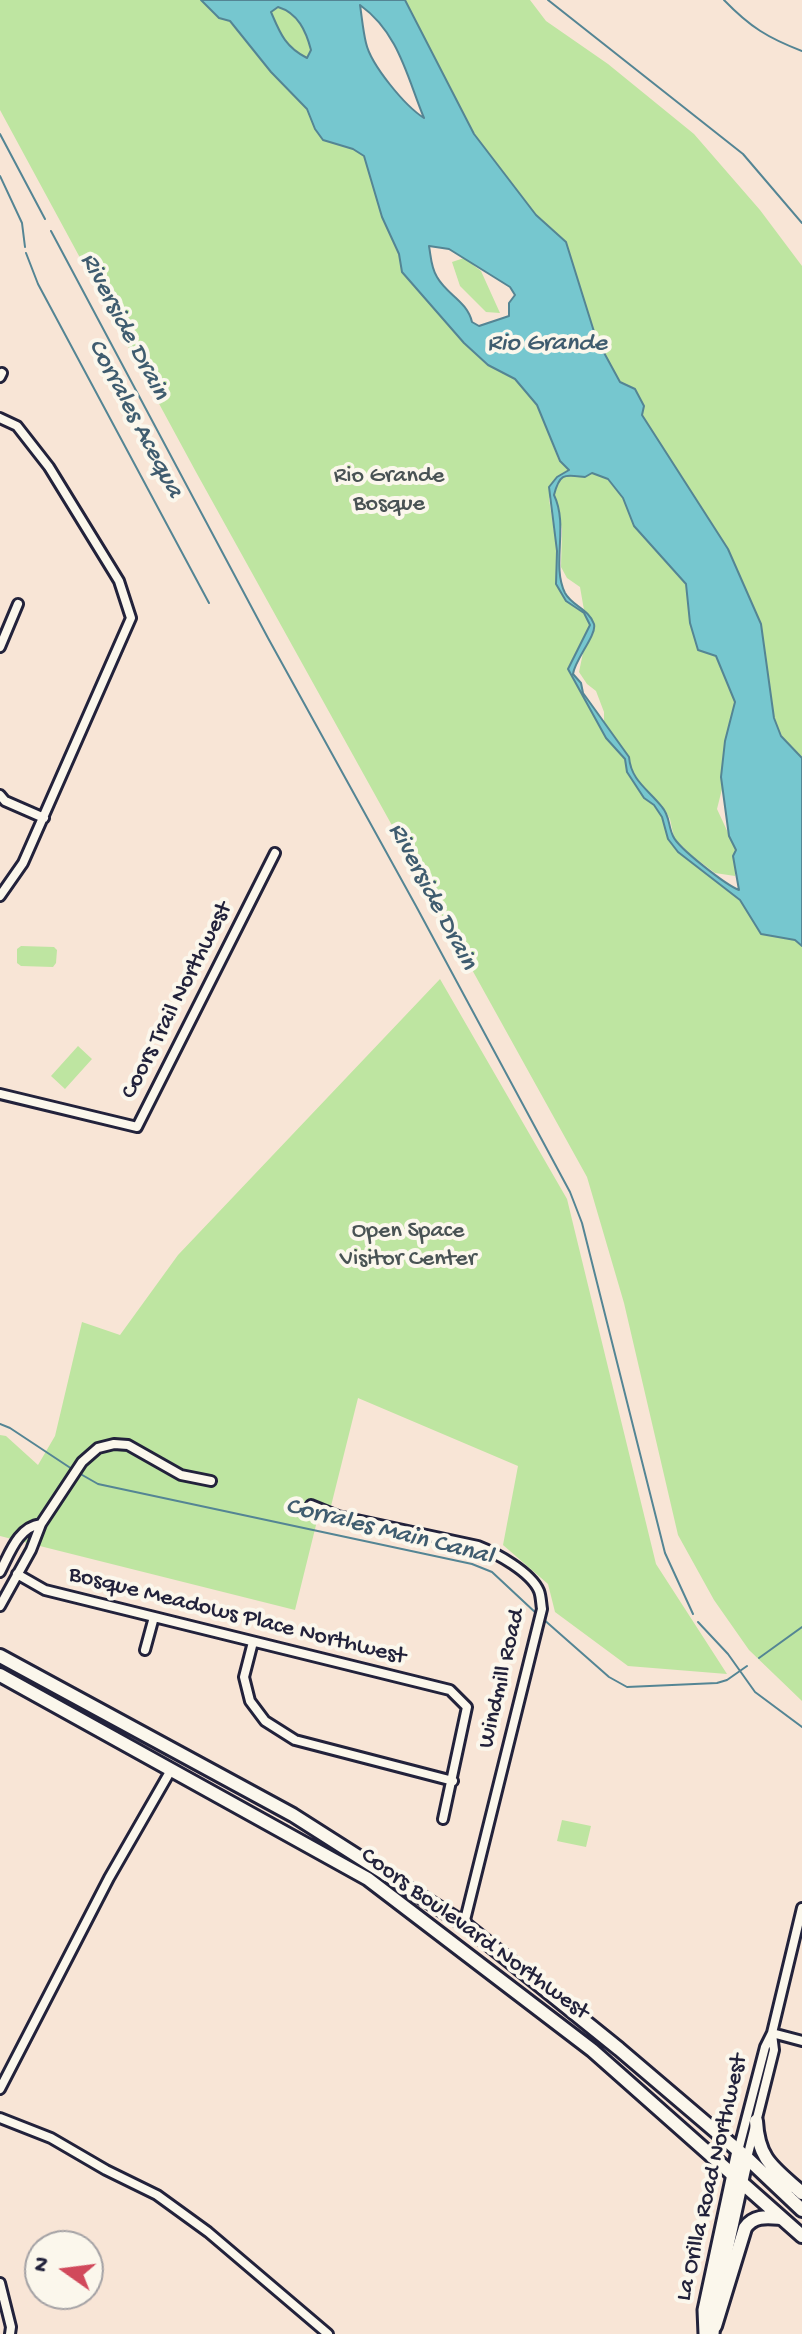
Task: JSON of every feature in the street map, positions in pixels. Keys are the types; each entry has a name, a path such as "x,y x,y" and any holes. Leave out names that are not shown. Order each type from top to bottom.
{"main road":[{"name":"Coors Boulevard Northwest","path":"0,1656 293,1815 464,1924 599,2033 742,2154 802,2210"},
{"name":"Coors Boulevard Northwest","path":"0,1675 368,1879 592,2050 802,2236"},
{"path":"756,2121 758,2146 765,2158 802,2193"},
{"path":"711,2331 745,2228 756,2219 781,2218"}],"street":[{"path":"0,418 17,426 49,467 119,581 131,618 23,863 0,896"},
{"path":"0,647 18,604"},
{"path":"0,795 5,801 44,818"},
{"name":"Coors Trail Northwest","path":"0,1094 137,1127 275,853"},
{"path":"0,1606 31,1550 41,1524 82,1462 98,1448 128,1445 181,1475 211,1481"},
{"name":"Windmill Road","path":"311,1505 338,1516 478,1546 496,1553 537,1586 542,1609 464,1924"},
{"path":"0,1572 20,1535 30,1525 41,1524"},
{"name":"Bosque Meadows Place Northwest","path":"17,1574 45,1590 450,1690 467,1707 453,1781"},
{"path":"145,1650 154,1617"},
{"path":"253,1642 244,1677 250,1701 265,1721 295,1740 453,1781 443,1819"},
{"path":"0,2089 109,1878 171,1770"},
{"name":"La Orilla Road Northwest","path":"711,2331 736,2178 765,2047 772,2033 802,1908"},
{"path":"772,2033 802,2041"},
{"name":"La Orilla Road Northwest","path":"742,2154 756,2121 774,2050 772,2033"},
{"path":"0,2118 51,2138 157,2195 208,2232 328,2334"},
{"path":"0,2283 10,2334"}],"green space":[{"name":"Rio Grande Bosque","path":"0,0 201,0 219,18 229,21 307,109 323,140 353,149 364,156 382,217 399,254 402,272 464,343 487,365 515,379 537,405 559,461 569,470 557,477 549,499 557,551 556,584 566,601 584,613 590,625 568,668 606,738 625,759 627,772 644,798 654,805 662,817 678,852 740,900 761,934 795,940 802,946 802,1701 749,1650 714,1600 678,1535 624,1303 587,1177 196,472 0,110"},
{"path":"405,0 530,0 546,21 608,64 694,134 760,210 802,266 802,758 781,736 774,718 761,624 642,415 644,406 620,382 596,338 566,242 536,215 474,134"},
{"path":"278,7 296,18 304,30 311,50 307,58 288,44 281,32 271,11"},
{"path":"464,258 481,271 500,313 486,312 460,286 452,262"},
{"path":"592,473 607,479 623,498 634,526 686,585 690,623 716,656 735,702 725,741 722,789 717,809 736,850 735,876 715,873 674,838 670,819 639,784 630,768 629,757 604,725 604,712 596,691 579,672 584,648 593,635 594,625 584,610 580,587 567,578 561,567 562,529 554,495 563,477"},
{"path":"21,946 54,947 57,950 56,963 53,967 21,966 17,963 17,949"},
{"name":"Open Space Visitor Center","path":"440,979 567,1199 656,1564 727,1674 628,1666 555,1612 548,1584 503,1545 518,1466 358,1398 327,1522 317,1521 295,1610 0,1536 0,1435 6,1436 38,1465 55,1436 82,1322 120,1335 178,1255"},
{"path":"78,1046 92,1059 65,1089 51,1076"},
{"path":"562,1820 591,1826 586,1847 557,1841"}],"water":[{"name":"Rio Grande","path":"201,0 405,0 474,134 536,215 566,242 596,338 620,382 635,389 644,406 642,415 728,549 761,624 774,718 781,736 802,758 802,946 795,940 761,934 740,900 678,852 668,839 662,817 654,805 644,798 627,772 625,759 606,738 568,669 590,625 584,613 566,601 556,584 557,551 549,487 557,477 569,470 560,461 537,405 515,379 488,365 464,343 402,272 399,254 382,217 364,156 353,149 323,140 307,109 271,72 230,21 219,18","holes":["360,5 393,42 424,118 399,95 374,62 366,43","278,7 296,18 311,50 307,58 288,44 271,12","429,246 449,249 510,287 515,295 509,303 509,316 479,326 472,322 466,309 446,289 432,266","592,473 608,479 623,498 634,526 686,584 690,623 698,650 716,656 735,702 725,741 721,777 729,836 736,850 733,856 739,890 703,866 677,842 665,810 637,779 629,757 573,674 594,624 568,597 561,582 560,519 554,495 564,477 585,477"]}],"waterway":[{"path":"548,0 743,154 802,223"},
{"path":"724,0 760,31 802,51"},
{"name":"Riverside Drain","path":"0,134 45,219"},
{"name":"Corrales Acequa","path":"0,176 22,223 25,247"},
{"name":"Riverside Drain","path":"51,231 268,638 570,1192 582,1223 665,1553 693,1614"},
{"name":"Corrales Acequa","path":"26,253 38,284 209,603"},
{"name":"Corrales Main Canal","path":"0,1424 72,1469"},
{"name":"Corrales Main Canal","path":"77,1472 98,1484 472,1564 492,1572 537,1614"},
{"name":"Corrales Main Canal","path":"542,1618 609,1677 627,1687 717,1683 747,1666"},
{"path":"698,1622 728,1654 755,1692 802,1727"},
{"path":"759,1658 802,1627"}]}
